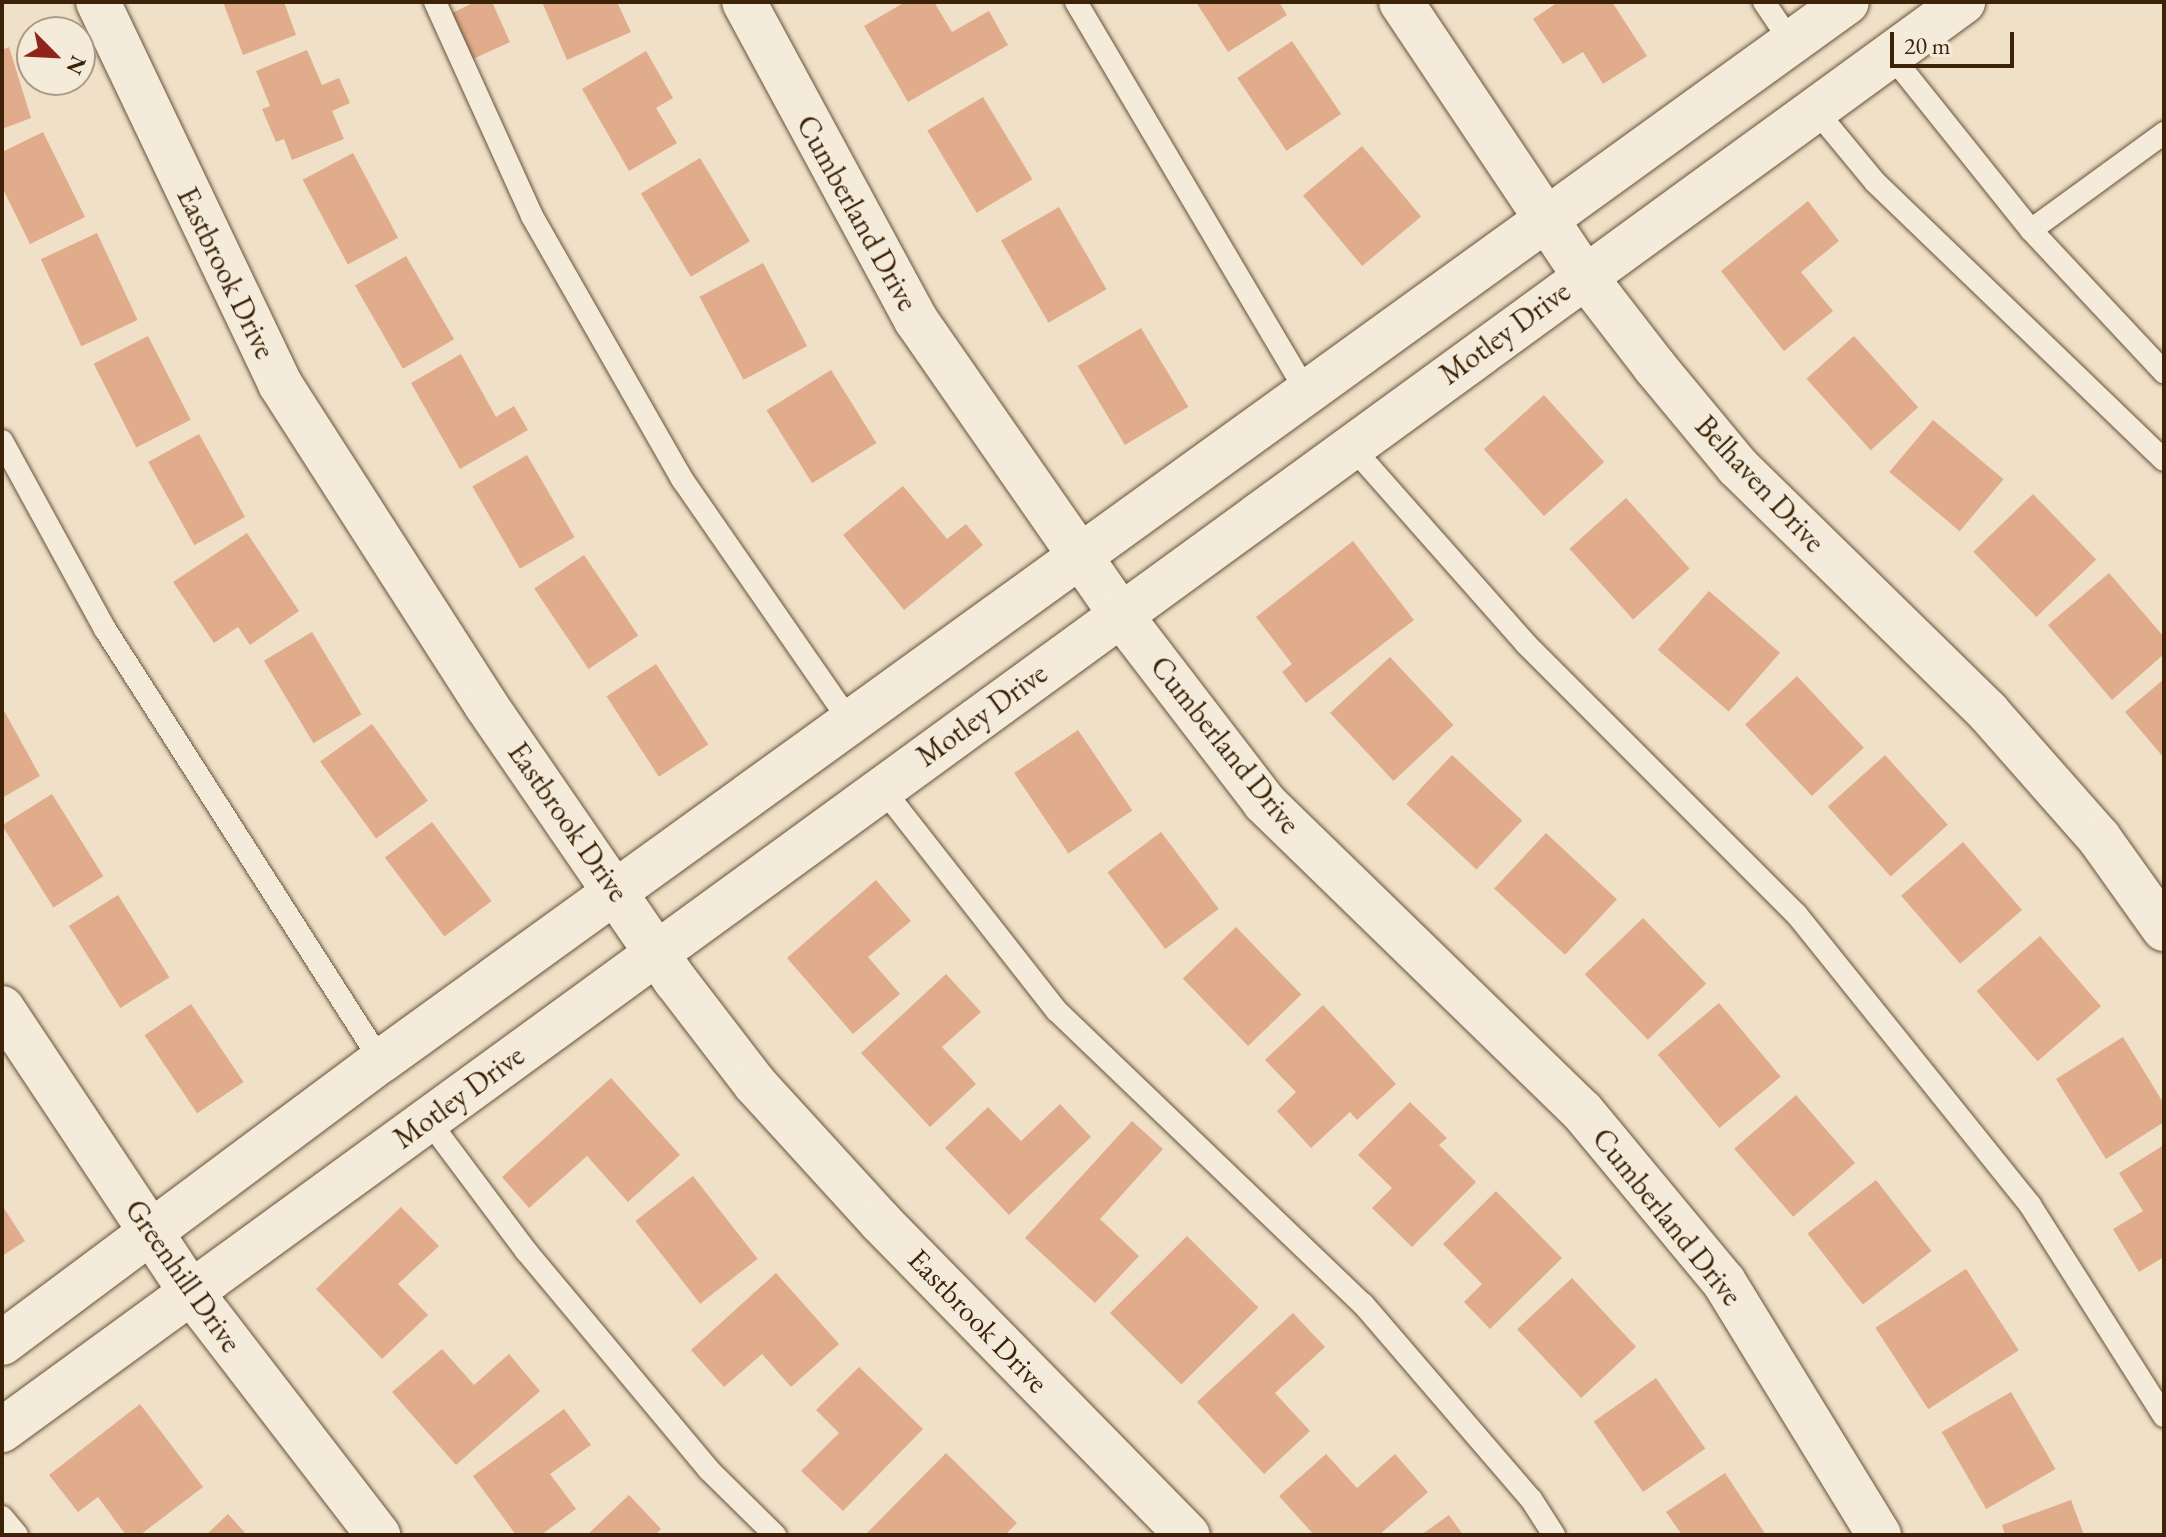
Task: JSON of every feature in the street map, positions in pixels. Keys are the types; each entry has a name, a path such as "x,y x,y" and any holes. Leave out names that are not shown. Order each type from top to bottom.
{"street":[{"name":"Eastbrook Drive","path":"98,2 280,384 486,705 657,953 755,1084 870,1210 1188,1535"},
{"name":"Cumberland Drive","path":"744,2 916,320 1120,614 1264,802 1582,1111 1724,1282 1879,1535"},
{"name":"Belhaven Drive","path":"1401,2 1584,275 1738,467 1988,712 2099,838 2164,929"},
{"path":"2,1343 381,1061 1079,558 1305,389 1847,2 1890,54"},
{"name":"Motley Drive","path":"2,1430 1813,107 1963,2"},
{"name":"Greenhill Drive","path":"2,1008 191,1292 378,1535"}],"lane":[{"path":"435,2 532,216 682,479 851,723"},
{"path":"1076,2 1305,389"},
{"path":"1764,2 1791,42"},
{"path":"1890,54 2031,230 2164,372"},
{"path":"1813,107 1875,182 2164,460"},
{"path":"2031,230 2164,133"},
{"path":"2,441 105,629 381,1061"},
{"path":"1351,446 1526,644 1797,915 2030,1205 2164,1416"},
{"path":"882,788 1057,1011 1363,1304 1531,1499 1554,1535"},
{"path":"428,1120 546,1276 709,1470 775,1535"},
{"path":"2,1517 17,1535"}],"building":[{"path":"223,2 284,2 296,35 243,55"},
{"path":"475,2 492,2 510,42 473,59 452,13"},
{"path":"542,2 617,2 631,32 567,60"},
{"path":"905,2 934,2 952,32 989,11 1008,45 908,102 864,26"},
{"path":"1196,2 1279,2 1287,15 1228,52"},
{"path":"1558,2 1612,2 1647,56 1603,84 1583,52 1563,64 1533,19"},
{"path":"1292,41 1341,114 1286,151 1237,78"},
{"path":"9,47 16,70 16,96 24,96 31,118 2,129 2,50"},
{"path":"307,50 322,85 339,78 350,103 332,111 344,139 292,160 284,139 276,142 262,109 270,106 256,71"},
{"path":"646,51 673,98 656,108 677,143 629,171 582,89"},
{"path":"983,97 1032,179 977,213 927,130"},
{"path":"43,132 85,217 30,244 2,187 2,152"},
{"path":"1362,146 1421,216 1362,266 1303,195"},
{"path":"353,153 398,238 348,265 303,180"},
{"path":"700,158 750,241 691,277 641,194"},
{"path":"1808,201 1839,241 1801,272 1833,311 1784,351 1721,271"},
{"path":"1059,207 1106,289 1048,323 1001,241"},
{"path":"97,233 138,320 81,346 41,259"},
{"path":"406,256 454,339 403,369 355,286"},
{"path":"763,263 807,346 744,380 699,297"},
{"path":"1141,328 1188,407 1125,445 1078,366"},
{"path":"148,336 191,420 136,447 94,364"},
{"path":"1854,336 1918,407 1871,450 1806,379"},
{"path":"461,354 496,417 514,406 528,430 460,469 411,383"},
{"path":"831,370 877,443 812,483 767,410"},
{"path":"1544,395 1604,462 1544,516 1484,449"},
{"path":"1933,420 2003,479 1960,531 1889,472"},
{"path":"199,434 245,517 194,545 148,462"},
{"path":"527,455 574,537 520,569 472,486"},
{"path":"903,486 947,539 966,524 983,545 904,610 843,535"},
{"path":"2033,494 2096,559 2037,617 1973,552"},
{"path":"1626,498 1690,569 1633,619 1570,549"},
{"path":"247,533 299,611 250,645 238,627 214,643 173,582"},
{"path":"1353,541 1414,620 1306,703 1282,672 1292,664 1256,617"},
{"path":"584,555 638,635 588,669 534,589"},
{"path":"2109,573 2164,637 2164,654 2112,700 2048,625"},
{"path":"1709,591 1780,653 1729,712 1658,650"},
{"path":"312,632 361,714 313,743 264,661"},
{"path":"1390,657 1453,725 1393,781 1330,713"},
{"path":"656,664 708,745 659,777 607,696"},
{"path":"1797,676 1864,748 1812,796 1745,724"},
{"path":"2164,679 2164,758 2125,712"},
{"path":"2,707 40,776 2,798"},
{"path":"372,724 428,801 376,838 320,762"},
{"path":"1078,730 1132,810 1068,853 1014,773"},
{"path":"1452,755 1522,820 1477,869 1406,804"},
{"path":"1885,755 1948,825 1891,876 1828,807"},
{"path":"52,794 103,876 53,908 2,825"},
{"path":"432,822 492,901 444,937 385,858"},
{"path":"1161,832 1219,909 1165,949 1107,872"},
{"path":"1546,833 1617,899 1565,955 1494,889"},
{"path":"1963,842 2022,910 1960,964 1901,896"},
{"path":"876,880 911,921 868,957 900,994 853,1034 787,958"},
{"path":"118,895 169,977 120,1008 69,926"},
{"path":"1643,918 1706,983 1648,1040 1585,974"},
{"path":"1236,927 1301,995 1248,1046 1183,978"},
{"path":"2040,936 2101,1006 2038,1061 1977,991"},
{"path":"946,974 981,1012 942,1047 976,1084 930,1127 861,1053"},
{"path":"1719,1003 1781,1077 1719,1128 1658,1054"},
{"path":"191,1004 244,1082 197,1113 145,1035"},
{"path":"1323,1005 1396,1084 1357,1120 1350,1112 1311,1148 1277,1111 1296,1092 1265,1060"},
{"path":"2123,1037 2164,1104 2164,1122 2106,1159 2056,1079"},
{"path":"611,1078 680,1155 628,1202 587,1156 529,1208 502,1177"},
{"path":"1796,1095 1855,1163 1793,1217 1734,1149"},
{"path":"1410,1102 1447,1138 1439,1145 1476,1182 1412,1247 1372,1208 1392,1188 1358,1155"},
{"path":"1060,1104 1091,1137 1009,1215 945,1148 988,1107 1021,1141"},
{"path":"1132,1121 1163,1149 1100,1219 1139,1256 1095,1303 1025,1238"},
{"path":"2164,1145 2164,1257 2139,1272 2113,1229 2143,1211 2119,1173"},
{"path":"693,1176 758,1259 700,1304 635,1221"},
{"path":"1876,1180 1931,1251 1863,1304 1807,1234"},
{"path":"1496,1191 1562,1258 1490,1329 1464,1302 1482,1284 1443,1244"},
{"path":"2,1205 25,1241 2,1256"},
{"path":"401,1207 439,1246 398,1284 428,1315 382,1359 316,1289"},
{"path":"1187,1236 1258,1307 1181,1384 1110,1313"},
{"path":"1966,1269 2019,1350 1928,1409 1875,1328"},
{"path":"776,1273 839,1344 791,1387 762,1354 724,1387 691,1350"},
{"path":"1572,1278 1636,1347 1581,1398 1517,1329"},
{"path":"1293,1313 1325,1347 1275,1393 1310,1431 1264,1474 1197,1402"},
{"path":"442,1349 474,1385 509,1354 540,1391 456,1465 392,1392"},
{"path":"859,1367 923,1429 843,1511 801,1471 839,1433 816,1410"},
{"path":"1656,1378 1705,1448 1643,1492 1594,1422"},
{"path":"2011,1392 2056,1469 1986,1509 1942,1432"},
{"path":"140,1404 203,1487 140,1535 126,1535 98,1497 78,1512 49,1475"},
{"path":"564,1409 591,1445 550,1474 576,1509 541,1535 516,1535 473,1476"},
{"path":"946,1453 1017,1523 1005,1535 865,1535"},
{"path":"1326,1454 1357,1488 1395,1454 1428,1492 1379,1535 1314,1535 1279,1496"},
{"path":"1725,1473 1766,1535 1682,1535 1666,1512"},
{"path":"629,1495 661,1529 655,1535 587,1535"},
{"path":"2071,1500 2084,1535 2005,1535 2002,1525"},
{"path":"228,1514 247,1535 206,1535"},
{"path":"1449,1515 1463,1535 1421,1535"}]}
